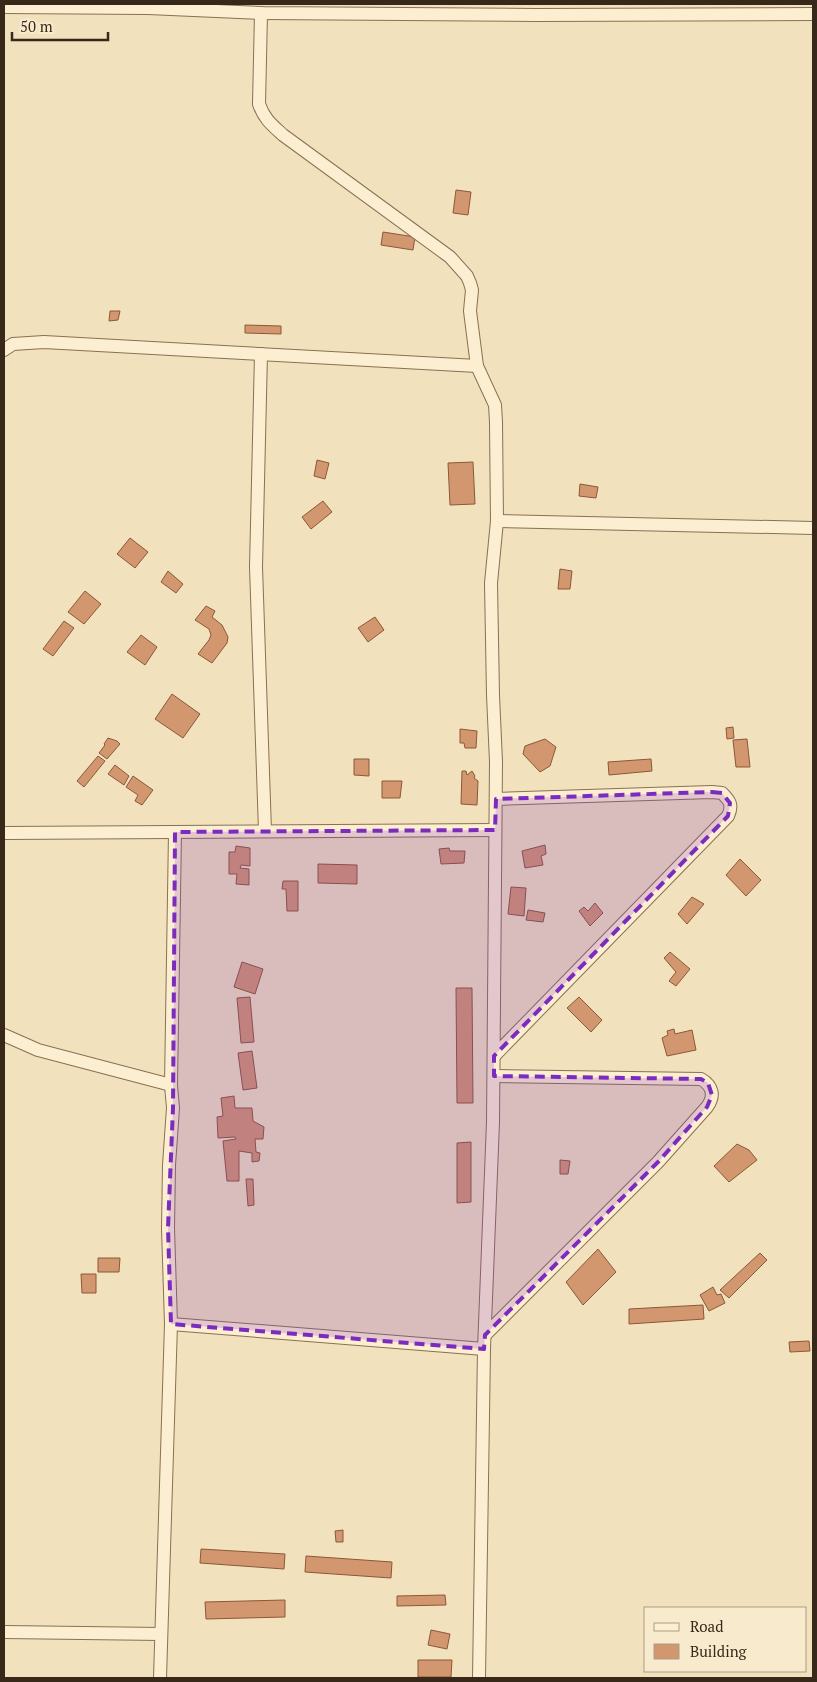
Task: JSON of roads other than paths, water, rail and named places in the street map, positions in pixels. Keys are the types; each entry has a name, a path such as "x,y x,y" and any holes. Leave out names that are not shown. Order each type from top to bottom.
{"street":[{"path":"4,7 148,8 261,13 658,10 813,14"},
{"path":"261,13 259,104 266,120 283,135 450,257 467,276 472,290 470,311 477,366 495,405 496,522 491,583 496,799 494,1076 484,1349 479,1678"},
{"path":"4,350 13,344 44,342 477,366"},
{"path":"261,354 256,567 265,831"},
{"path":"496,522 813,528"},
{"path":"494,1056 728,816 731,808 730,803 722,793 712,792 496,799"},
{"path":"4,832 495,830"},
{"path":"160,1678 171,1324 168,1228 169,1164 173,1108 171,1085 175,832"},
{"path":"4,1035 38,1050 171,1085"},
{"path":"485,1335 658,1162 707,1107 711,1102 712,1095 708,1083 702,1079 494,1076"},
{"path":"171,1324 484,1349"},
{"path":"4,1632 161,1634"}]}
